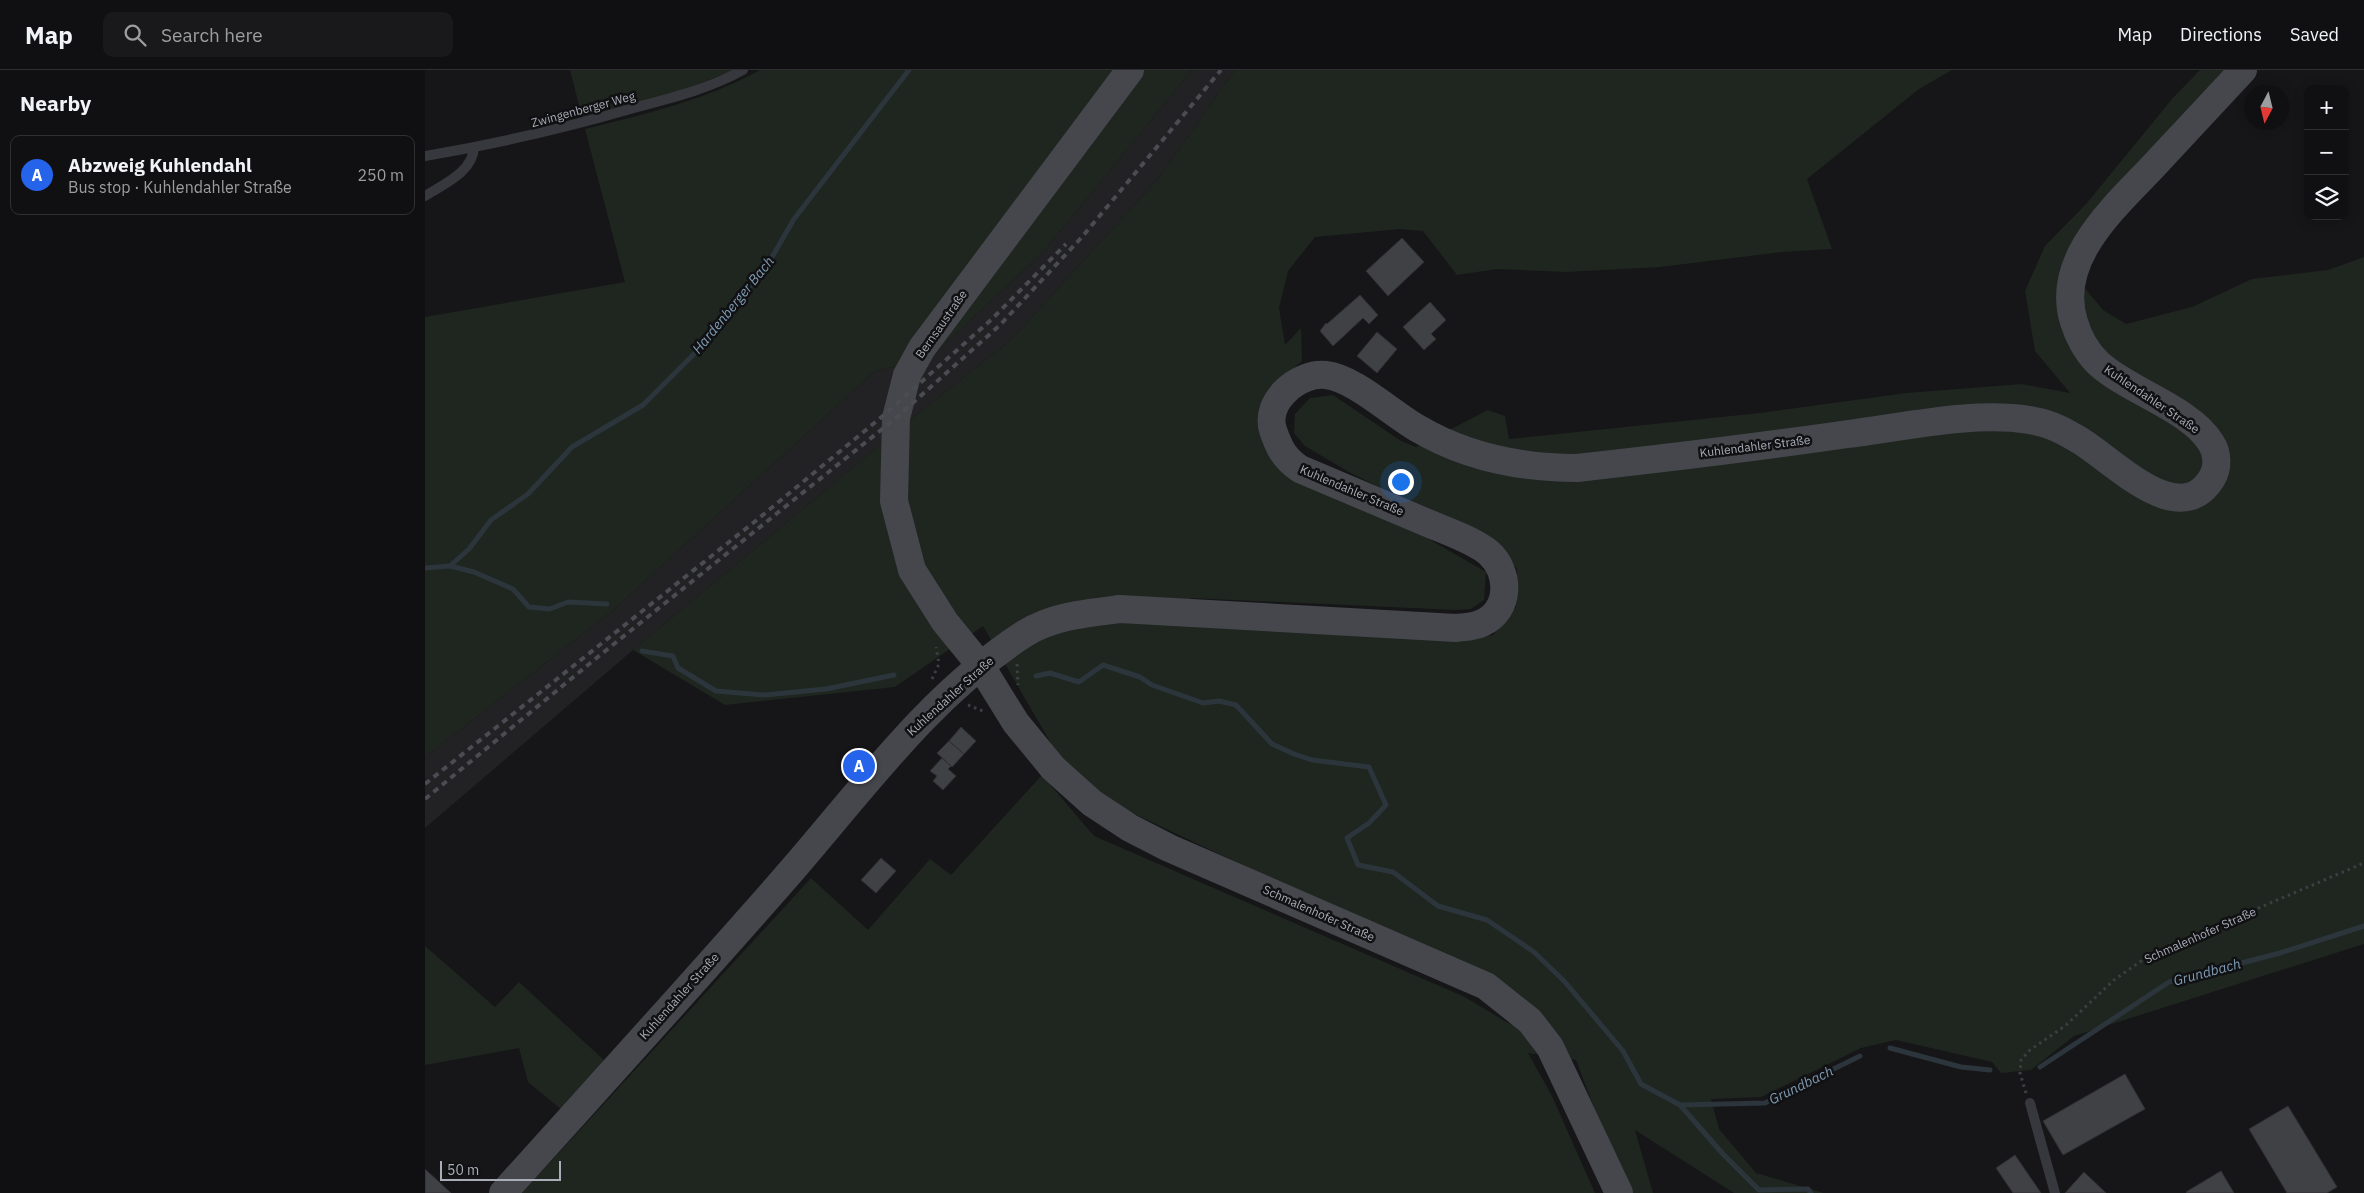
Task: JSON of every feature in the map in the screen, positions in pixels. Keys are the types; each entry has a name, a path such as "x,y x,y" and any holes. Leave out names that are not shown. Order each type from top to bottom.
{"main road":[{"name":"Bernsaustraße","path":"980,666 945,622 912,570 894,500 896,418 899,402 907,375 922,348 1130,70"},
{"name":"Kuhlendahler Straße","path":"503,1193 793,869 914,726 980,666 1025,633 1074,615 1120,609 1456,628 1483,623 1493,615 1504,596 1505,584 1499,565 1489,552 1442,529 1300,469 1288,461 1281,451 1272,426 1274,412 1279,400 1293,384 1307,376 1325,375 1340,378 1420,430 1486,458 1538,467 1577,468 1926,423 1998,418 2030,420 2075,437 2145,486 2165,496 2175,498 2196,495 2205,489 2215,474 2217,462 2211,442 2198,428 2179,414 2125,383 2097,362 2080,338 2069,298 2071,283 2088,239 2243,70"},
{"name":"Schmalenhofer Straße","path":"980,666 1016,723 1053,768 1092,803 1129,828 1169,848 1486,986 1530,1021 1550,1047 1619,1193"}],"lane":[{"name":"Zwingenberger Weg","path":"425,156 474,147 592,120 695,91 743,70"},
{"path":"425,196 465,169 474,158 474,147"},
{"path":"2030,1103 2055,1193"}],"path":[{"path":"933,640 939,664 923,692 935,706"},
{"name":"Schmalenhofer Straße","path":"2030,1103 2020,1073 2021,1060 2030,1050 2065,1026 2114,980 2151,954 2364,863"}],"shaded area":[{"path":"570,70 734,70 671,95 582,117"},
{"path":"760,70 1192,70 1043,252 929,359 875,371 611,612 425,757 425,317 625,282 585,129 653,112 697,98 739,81"},
{"path":"1192,70 1235,70 1158,179 1011,340 916,415 633,650 425,828 425,757 611,612 875,371 929,359 1043,252"},
{"path":"1235,70 1952,70 1919,89 1807,179 1832,249 1782,252 1660,267 1566,272 1497,269 1457,275 1423,231 1400,229 1315,237 1288,271 1279,308 1285,345 1301,328 1302,361 1278,382 1273,454 1486,572 1484,600 1471,609 1455,610 1190,598 1211,627 1456,641 1493,635 1516,607 1517,569 1489,537 1418,507 1349,472 1305,446 1294,433 1295,414 1310,398 1333,395 1401,441 1416,447 1488,410 1505,416 1509,439 1760,413 1906,393 2022,384 2070,393 2035,351 2025,291 2045,246 2087,203 2172,99 2200,70 2227,70 2081,230 2063,262 2103,310 2126,324 2192,307 2252,279 2328,270 2364,257 2364,944 2074,1036 2031,1070 2001,1073 1992,1062 1896,1040 1861,1048 1761,1097 1711,1099 1719,1129 1756,1173 1824,1193 1734,1193 1635,1130 1653,1193 1633,1193 1601,1126 1576,1060 1528,1053 1551,1094 1595,1193 522,1193 811,878 868,930 930,859 951,875 1042,775 1094,836 1465,997 1508,1023 1549,1025 1340,911 1105,800 1074,772 1052,745 983,626 895,687 725,705 633,650 916,415 1011,340 1158,179"},
{"path":"425,946 495,1007 519,982 605,1061 562,1110 528,1082 519,1048 425,1065"}],"building":[{"path":"1402,238 1424,262 1388,296 1366,271"},
{"path":"1360,295 1378,315 1369,324 1363,318 1333,346 1320,331 1326,323"},
{"path":"1430,302 1446,320 1431,334 1436,339 1424,350 1403,327"},
{"path":"1377,332 1397,349 1377,373 1357,356"},
{"path":"961,727 976,741 964,754 949,741"},
{"path":"949,741 964,754 952,767 937,753"},
{"path":"942,758 951,766 948,769 956,776 943,790 933,781 937,776 930,771"},
{"path":"881,858 896,871 876,893 861,880"},
{"path":"2125,1074 2145,1109 2063,1155 2043,1121"},
{"path":"2288,1106 2337,1187 2327,1193 2287,1193 2249,1129"},
{"path":"2015,1155 2041,1193 2013,1193 1996,1168"},
{"path":"425,1169 451,1193 425,1193"},
{"path":"2221,1171 2234,1193 2186,1192"},
{"path":"2084,1172 2106,1193 2065,1193"}],"waterway":[{"name":"Hardenberger Bach","path":"425,568 450,566 469,549 491,520 528,494 572,447 643,405 706,342 768,264 794,219 909,70"},
{"path":"450,566 474,572 513,589 529,607 550,609 568,602 607,604"},
{"path":"642,651 673,656 678,668 716,691 765,695 826,689 894,675"},
{"path":"1036,676 1050,673 1079,682 1103,665 1140,677 1152,685 1203,703 1219,701 1236,705 1272,744 1294,754 1312,760 1369,767 1386,805 1369,823 1347,838 1358,865 1393,872 1438,906 1487,920 1534,952 1565,982 1623,1051 1641,1084 1680,1105 1723,1154 1759,1190 1808,1189 1811,1193"},
{"name":"Grundbach","path":"2040,1067 2169,982 2280,953 2364,926"},
{"name":"Grundbach","path":"1890,1048 1961,1067 1990,1070"},
{"name":"Grundbach","path":"1680,1105 1765,1103 1860,1056"}],"railway":[{"path":"425,799 594,660 896,418 1000,325 1082,237 1221,70"},
{"path":"425,784 758,519 884,415 992,319 1066,244"}],"place":[{"name":"Abzweig Kuhlendahl","path":"859,766"}]}
